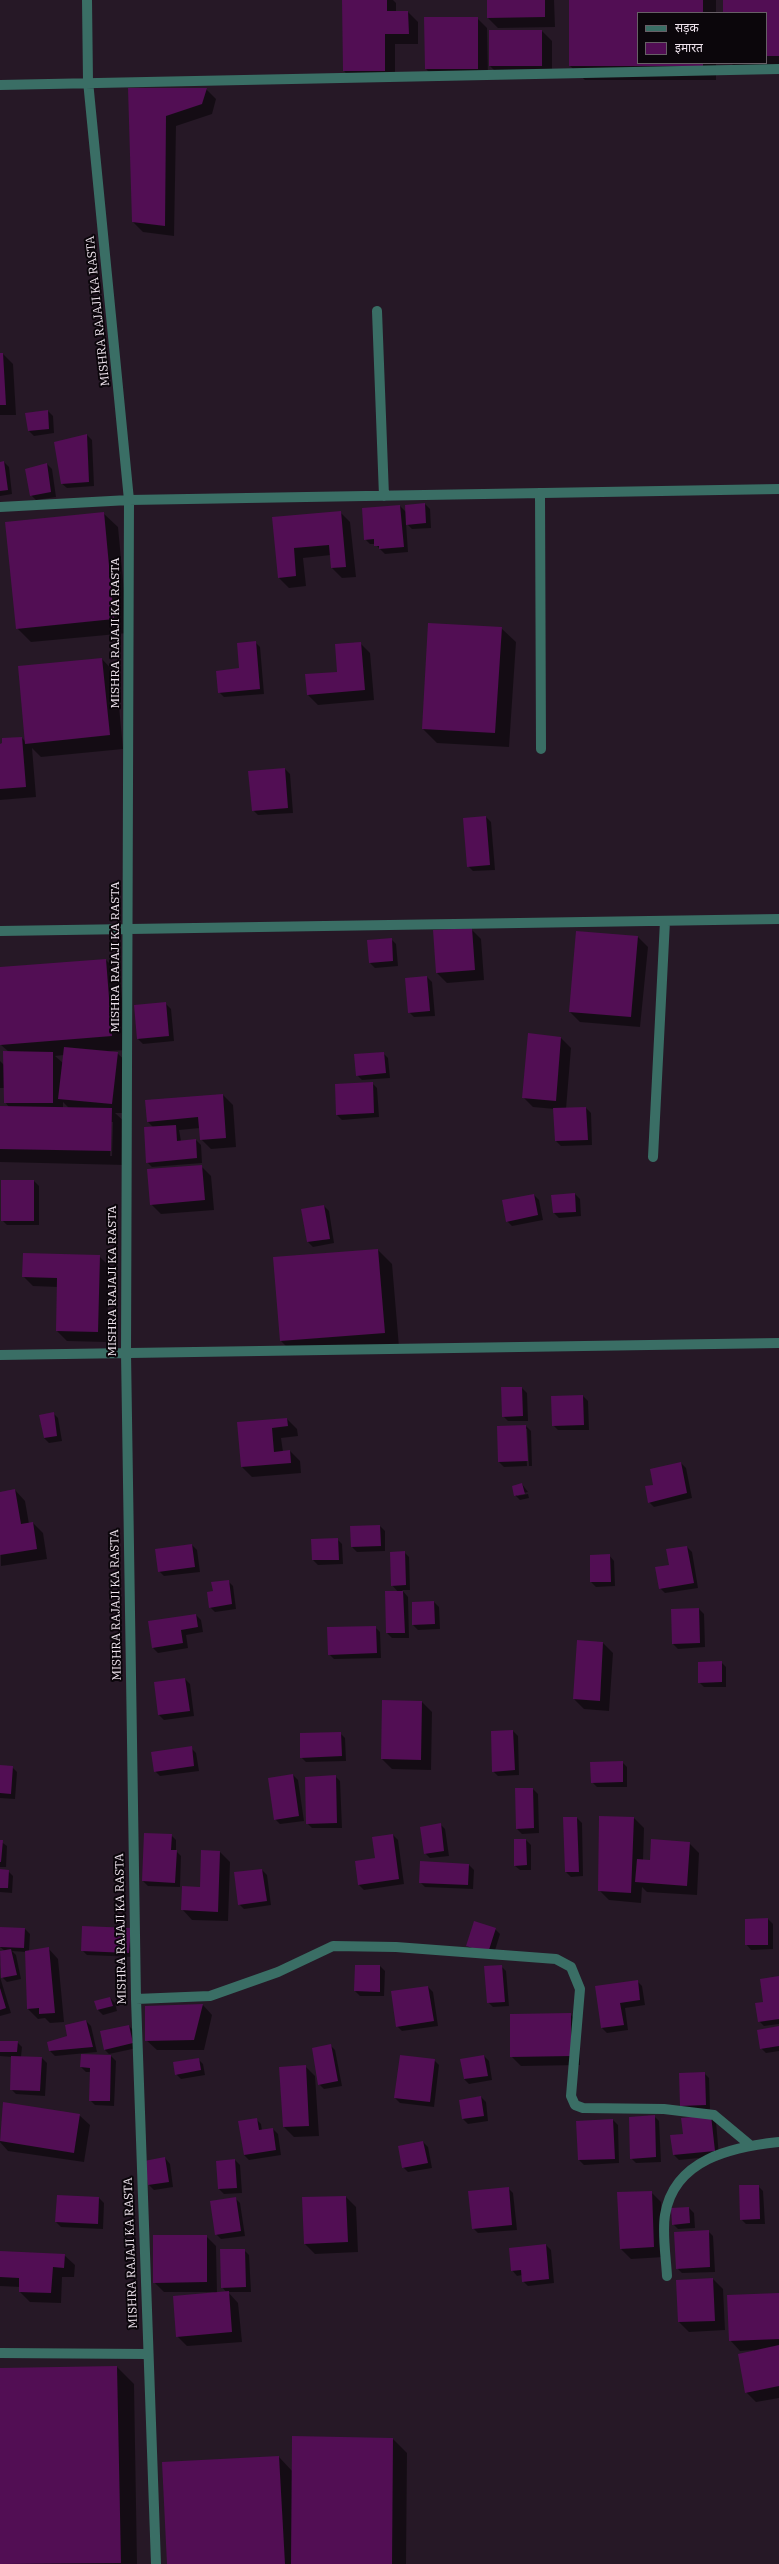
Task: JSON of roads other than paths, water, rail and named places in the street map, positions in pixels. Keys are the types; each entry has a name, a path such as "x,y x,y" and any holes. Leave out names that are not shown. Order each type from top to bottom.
{"street":[{"name":"MISHRA RAJAJI KA RASTA","path":"87,0 88,81 129,500 129,931 126,1353 136,1999 147,2354 156,2564"},
{"path":"0,85 88,81 779,69"},
{"path":"377,311 384,496"},
{"path":"0,507 129,500 779,489"},
{"path":"540,493 541,749"},
{"path":"0,932 779,919"},
{"path":"653,1157 665,921"},
{"path":"0,1355 779,1343"},
{"path":"136,1999 210,1996 278,1972 333,1946 396,1947 556,1959 571,1967 580,1989 570,2096 575,2104 583,2108 664,2109 714,2115 750,2145"},
{"path":"667,2276 665,2215 676,2186 695,2166 720,2152 750,2145 779,2142"},
{"path":"0,2354 147,2354"}]}
